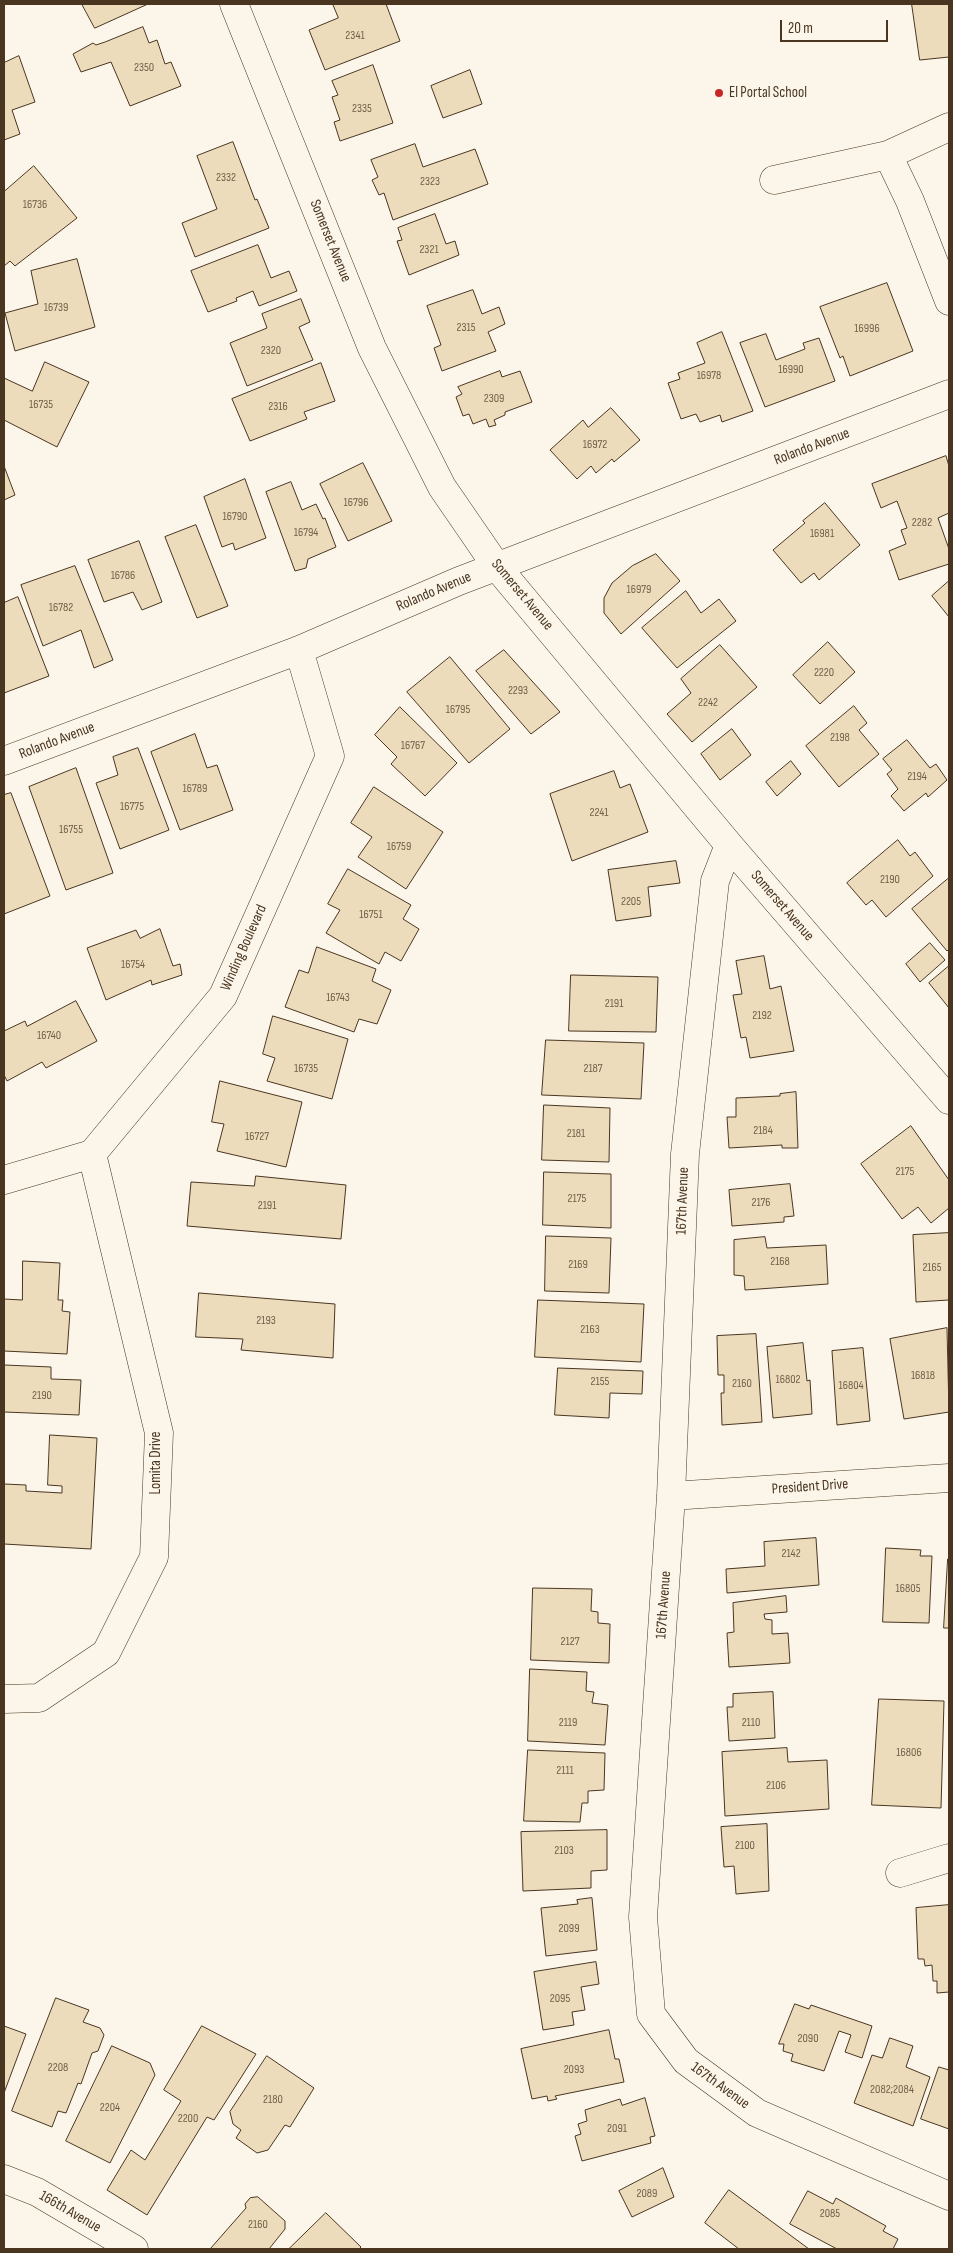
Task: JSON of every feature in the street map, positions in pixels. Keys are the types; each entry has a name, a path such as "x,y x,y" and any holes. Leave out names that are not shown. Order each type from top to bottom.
{"street":[{"name":"Somerset Avenue","path":"234,4 372,348 442,487 497,567 729,845 949,1100"},
{"path":"774,180 888,156 949,127"},
{"path":"888,156 910,201 949,301"},
{"name":"Rolando Avenue","path":"4,762 299,650 459,581 949,394"},
{"name":"Winding Boulevard","path":"92,1154 223,996 330,756 299,650"},
{"name":"167th Avenue","path":"729,845 715,881 685,1154 671,1496 643,1917 651,2014 686,2061 757,2113 949,2196"},
{"path":"4,1180 92,1154"},
{"name":"Lomita Drive","path":"4,1699 39,1698 106,1653 154,1557 159,1433 92,1154"},
{"name":"President Drive","path":"671,1496 949,1478"},
{"path":"900,1873 949,1858"},
{"name":"166th Avenue","path":"4,2179 37,2192 134,2249"}],"building":[{"path":"82,4 148,4 95,28"},
{"path":"333,4 386,4 400,41 325,70 309,30 338,18"},
{"path":"912,4 949,4 949,57 920,60"},
{"path":"143,27 149,43 157,40 165,64 171,62 181,86 130,106 111,62 81,72 73,54 93,43 96,45"},
{"path":"19,56 35,102 12,110 20,134 4,140 4,63"},
{"path":"373,65 393,123 340,141 334,122 340,120 332,97 338,95 332,81"},
{"path":"470,70 482,104 443,118 431,86"},
{"path":"233,142 255,200 257,199 269,228 195,257 182,223 217,209 197,156"},
{"path":"415,144 423,167 475,149 488,184 393,220 384,193 379,195 372,180 378,177 371,160"},
{"path":"34,166 77,218 15,266 10,261 4,266 4,192"},
{"path":"435,214 446,244 455,241 459,255 409,275 397,241 402,240 398,228"},
{"path":"258,245 271,278 289,271 297,291 259,306 253,291 236,298 237,301 208,312 191,271"},
{"path":"77,259 95,327 15,351 5,313 38,304 31,271"},
{"path":"887,283 913,351 850,376 843,356 840,358 820,307"},
{"path":"473,290 482,314 499,307 505,324 488,332 496,351 442,371 434,348 441,345 427,306"},
{"path":"301,299 310,322 299,327 313,360 247,386 230,343 267,328 262,314"},
{"path":"722,332 753,411 722,422 720,415 700,422 696,414 681,419 668,383 680,379 678,373 705,363 697,343"},
{"path":"766,334 776,360 805,349 803,343 819,338 835,381 765,407 740,343"},
{"path":"45,362 89,382 57,447 4,420 4,378 32,391"},
{"path":"321,363 335,401 304,412 307,419 250,441 232,399"},
{"path":"500,371 502,377 520,371 532,402 505,412 505,415 494,420 496,425 489,427 486,419 473,424 469,414 463,416 456,397 462,394 458,387"},
{"path":"611,408 640,440 614,462 612,459 596,473 591,466 577,479 550,450 583,420 588,427"},
{"path":"946,456 949,466 949,513 938,518 949,549 949,564 899,580 889,551 906,544 901,530 907,528 897,501 881,508 872,484"},
{"path":"363,463 392,521 348,541 320,484"},
{"path":"4,466 15,495 4,500"},
{"path":"245,479 266,538 235,550 233,543 222,547 204,497"},
{"path":"291,482 302,510 316,504 323,519 325,518 336,547 308,559 306,568 295,571 266,492"},
{"path":"825,503 860,545 819,580 814,573 801,583 773,550"},
{"path":"196,525 228,606 197,618 165,537"},
{"path":"139,541 162,602 142,610 133,592 104,602 88,560"},
{"path":"656,554 680,581 621,634 604,613 604,598 612,583 632,566"},
{"path":"75,566 113,660 94,668 81,630 43,646 21,585"},
{"path":"949,581 949,617 932,596"},
{"path":"686,591 701,613 719,599 736,621 677,668 642,628"},
{"path":"18,597 49,676 4,693 4,603"},
{"path":"828,642 855,672 820,704 793,675"},
{"path":"720,645 757,687 692,742 667,714 691,693 681,679"},
{"path":"504,650 560,712 531,734 476,671"},
{"path":"450,657 510,729 469,763 407,692"},
{"path":"854,706 867,723 859,730 879,754 839,787 806,746"},
{"path":"400,707 457,763 425,796 391,764 397,757 375,735"},
{"path":"732,729 751,755 720,780 701,754"},
{"path":"195,734 207,768 217,765 233,810 180,830 151,752"},
{"path":"907,740 930,768 936,764 947,780 928,797 926,793 904,811 891,796 898,789 887,774 892,770 883,759"},
{"path":"138,748 169,830 120,849 96,783 118,775 113,757"},
{"path":"791,761 801,774 777,796 766,782"},
{"path":"76,768 113,873 66,890 29,787"},
{"path":"614,771 620,788 630,784 648,832 572,861 550,794"},
{"path":"374,787 443,832 406,889 358,857 372,837 351,823"},
{"path":"11,793 50,896 4,914 4,795"},
{"path":"898,840 910,856 915,852 933,876 886,917 872,900 866,905 847,883"},
{"path":"676,861 680,883 648,887 651,916 616,921 608,870"},
{"path":"348,869 411,905 403,919 419,929 401,961 385,952 379,964 326,933 340,910 328,904"},
{"path":"949,878 949,949 947,951 912,909"},
{"path":"160,929 173,966 180,964 182,975 152,985 151,980 106,1000 87,948 136,930 140,938"},
{"path":"930,943 945,960 920,982 906,964"},
{"path":"317,947 376,969 372,981 391,990 377,1024 359,1019 354,1032 285,1007 299,970 308,973"},
{"path":"764,956 770,989 781,986 794,1051 750,1058 746,1037 741,1038 733,995 742,994 736,961"},
{"path":"949,966 949,1008 929,983"},
{"path":"571,975 658,977 656,1032 569,1031"},
{"path":"76,1001 97,1041 46,1068 42,1062 7,1081 4,1075 4,1031 25,1021 27,1026"},
{"path":"273,1016 348,1039 332,1099 267,1081 275,1058 263,1054"},
{"path":"546,1040 644,1043 641,1099 542,1095"},
{"path":"220,1081 302,1102 286,1167 217,1151 224,1124 212,1122"},
{"path":"796,1092 798,1148 782,1148 782,1145 729,1148 727,1117 736,1117 736,1098 780,1096 780,1094"},
{"path":"544,1105 610,1108 609,1162 542,1160"},
{"path":"911,1126 949,1180 949,1208 931,1223 918,1207 902,1219 861,1164"},
{"path":"544,1172 611,1174 611,1228 543,1225"},
{"path":"256,1176 346,1185 341,1239 187,1226 191,1182 254,1186"},
{"path":"790,1184 794,1216 784,1217 784,1222 732,1226 729,1190"},
{"path":"949,1233 949,1300 916,1302 913,1235"},
{"path":"546,1236 611,1238 609,1293 545,1291"},
{"path":"765,1237 767,1248 826,1245 828,1284 745,1290 744,1276 734,1275 734,1240"},
{"path":"23,1261 60,1263 58,1300 63,1300 62,1311 70,1312 67,1354 4,1351 4,1299 22,1300"},
{"path":"199,1293 335,1304 333,1358 241,1350 243,1339 196,1337"},
{"path":"538,1300 644,1304 641,1362 535,1357"},
{"path":"947,1328 949,1412 904,1419 890,1339"},
{"path":"756,1334 762,1422 722,1425 721,1393 724,1393 724,1375 718,1375 717,1336"},
{"path":"803,1343 807,1381 810,1380 812,1414 773,1418 767,1347"},
{"path":"863,1348 870,1421 837,1425 832,1351"},
{"path":"4,1365 51,1367 51,1379 81,1380 79,1415 4,1412"},
{"path":"558,1368 643,1371 642,1394 610,1393 609,1418 555,1415"},
{"path":"50,1435 97,1438 91,1549 4,1544 4,1484 26,1485 26,1491 62,1493 62,1486 48,1485"},
{"path":"816,1538 819,1585 727,1593 726,1569 765,1566 764,1542"},
{"path":"886,1548 921,1550 920,1556 932,1556 929,1623 883,1622"},
{"path":"948,1559 949,1628 944,1628"},
{"path":"533,1588 592,1589 591,1611 598,1612 598,1623 610,1624 609,1663 531,1660"},
{"path":"786,1596 787,1612 764,1614 765,1619 772,1620 772,1634 788,1633 790,1663 729,1667 727,1633 734,1632 733,1603"},
{"path":"530,1669 587,1672 586,1691 594,1692 592,1703 608,1705 605,1745 528,1741"},
{"path":"773,1692 775,1738 729,1741 727,1707 733,1707 733,1694"},
{"path":"879,1699 944,1701 941,1808 872,1805"},
{"path":"787,1748 788,1762 827,1760 829,1809 725,1816 722,1752"},
{"path":"528,1750 605,1753 604,1790 588,1791 588,1803 582,1803 580,1822 524,1821"},
{"path":"767,1824 769,1891 736,1894 734,1866 724,1867 721,1827"},
{"path":"607,1830 607,1870 591,1871 591,1888 523,1891 521,1832"},
{"path":"592,1898 597,1950 546,1956 541,1908 578,1904 577,1900"},
{"path":"949,1905 949,1992 937,1993 937,1981 933,1981 932,1965 925,1966 924,1959 918,1959 916,1908"},
{"path":"596,1962 599,1984 581,1987 585,2010 572,2012 574,2025 543,2030 534,1972"},
{"path":"56,1998 89,2010 83,2022 100,2028 104,2035 98,2051 92,2053 81,2084 78,2083 66,2113 58,2111 52,2127 12,2111"},
{"path":"795,2004 809,2009 811,2005 872,2026 862,2058 845,2052 851,2035 839,2031 824,2071 791,2061 793,2054 783,2051 784,2044 779,2044"},
{"path":"4,2026 26,2034 4,2093"},
{"path":"202,2026 256,2054 214,2120 207,2117 147,2215 107,2190 131,2150 145,2160 181,2101 164,2090"},
{"path":"609,2030 615,2059 619,2059 624,2082 555,2096 557,2099 548,2101 547,2096 532,2099 521,2049"},
{"path":"890,2038 913,2046 906,2067 930,2077 913,2126 854,2103 872,2055 882,2058"},
{"path":"112,2046 150,2063 155,2075 110,2163 66,2141"},
{"path":"267,2056 314,2088 290,2127 285,2125 268,2150 257,2153 236,2138 241,2130 233,2124 230,2112"},
{"path":"939,2067 949,2070 949,2129 921,2119"},
{"path":"645,2098 655,2136 650,2137 651,2143 582,2161 575,2136 581,2134 578,2124 587,2121 585,2110 620,2099 622,2105"},
{"path":"663,2168 674,2197 632,2217 619,2191"},
{"path":"729,2190 809,2249 739,2249 705,2223"},
{"path":"808,2191 833,2204 836,2198 886,2226 883,2231 898,2239 893,2249 837,2249 790,2224"},
{"path":"258,2197 285,2221 285,2229 269,2249 210,2249 246,2208 245,2204 250,2198"},
{"path":"326,2213 361,2247 359,2249 289,2249"}],"place":[{"name":"El Portal School","path":"719,93"}]}
